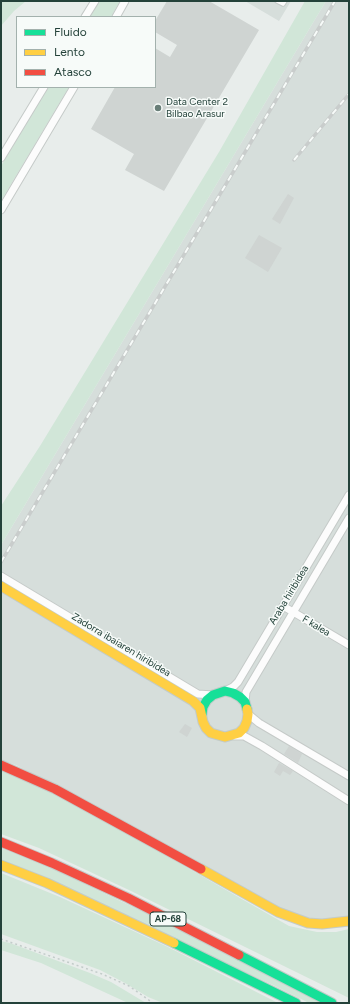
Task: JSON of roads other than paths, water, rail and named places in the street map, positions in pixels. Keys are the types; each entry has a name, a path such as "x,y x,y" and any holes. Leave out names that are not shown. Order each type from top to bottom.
{"main road":[{"path":"1,586 26,596"},
{"name":"Zadorra ibaiaren hiribidea","path":"26,596 193,701 197,704 202,714"},
{"path":"225,691 240,696 245,702 248,714 244,728 239,733 225,737 218,736 206,728 203,722 202,714 203,707 213,694 225,691"},
{"path":"1,765 55,789 278,912 308,923 338,924 349,921"},
{"name":"AP-68","path":"1,842 52,863 128,898 332,1003"},
{"name":"AP-68","path":"1,865 47,883 121,917 296,1003"}],"street":[{"path":"86,16 95,1"},
{"path":"117,16 125,1"},
{"path":"1,158 43,88"},
{"path":"1,210 73,88"},
{"name":"Araba hiribidea","path":"225,691 233,687 238,682 349,495"},
{"name":"Araba hiribidea","path":"245,702 246,692 349,518"},
{"path":"1,576 26,596"},
{"name":"Zadorra ibaiaren hiribidea","path":"26,596 198,694 213,694"},
{"name":"F kalea","path":"282,606 349,645"},
{"path":"248,714 259,723 349,776"},
{"path":"232,736 244,736 349,801"}],"lane":[{"path":"277,1 283,4 285,1"}],"railway":[{"path":"1,562 335,1"},
{"path":"294,160 349,94"}],"place":[{"name":"Data Center 2 Bilbao Arasur","path":"158,108"}]}
